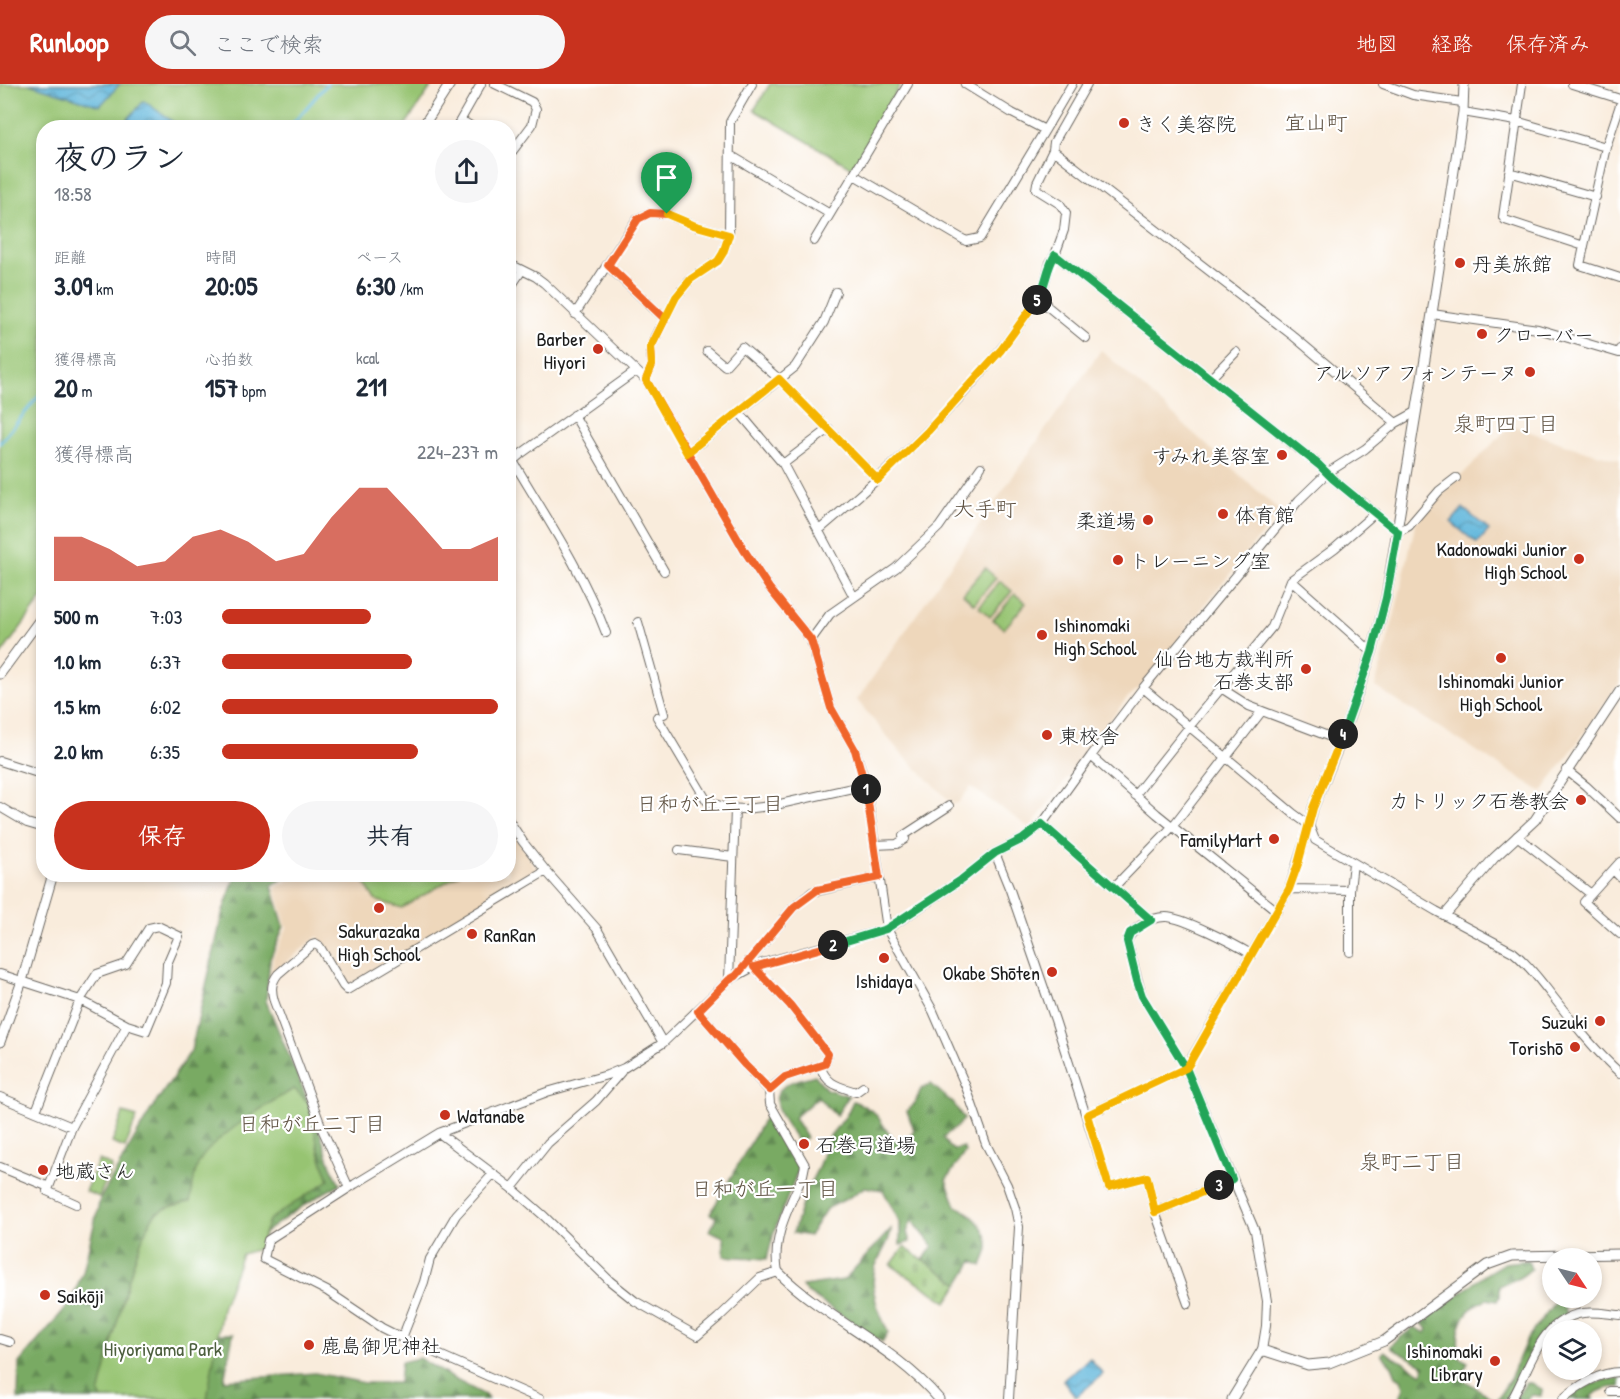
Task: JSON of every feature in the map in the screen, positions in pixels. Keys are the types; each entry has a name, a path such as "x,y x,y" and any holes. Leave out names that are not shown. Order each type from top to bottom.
{"street":[{"path":"427,120 450,84"},
{"path":"461,120 481,84"},
{"path":"495,84 532,102 536,110 532,125 516,145"},
{"path":"646,380 652,365 651,347 676,297 691,279 718,261 723,253 729,235 730,122 752,84"},
{"path":"814,241 908,84"},
{"path":"965,84 1045,130"},
{"path":"854,175 966,241 980,238 1072,84"},
{"path":"818,531 878,480 928,431 1001,350 1042,293 1050,263 1064,230 1066,213 1060,204 1036,189 1036,183 1053,150 1053,142 1087,84"},
{"path":"1383,84 1413,95 1606,147"},
{"path":"1087,1115 1186,1068 1289,889 1313,808 1341,741 1372,652 1386,598 1432,314 1464,84"},
{"path":"1522,84 1503,217 1505,220 1584,246"},
{"path":"1572,84 1620,99"},
{"path":"1620,105 1606,147 1580,266 1620,278"},
{"path":"1053,150 1292,335 1396,423"},
{"path":"730,156 830,214"},
{"path":"1509,172 1596,197"},
{"path":"575,314 638,219 645,214 667,214 693,225 729,235"},
{"path":"1055,255 1398,532"},
{"path":"608,265 665,319"},
{"path":"516,267 544,283 646,380 730,526 769,588 811,640 831,708 855,750 866,786 886,929 933,1011 966,1087 986,1144 1007,1185 1015,1208 1019,1227 1009,1399"},
{"path":"516,279 522,270"},
{"path":"687,453 795,367 824,322 836,292"},
{"path":"1042,293 1047,306 1086,338"},
{"path":"1432,314 1538,329 1618,353 1620,349"},
{"path":"707,351 725,366 742,347 779,379 878,480"},
{"path":"1210,379 1236,352"},
{"path":"516,459 636,370"},
{"path":"739,412 783,464 854,597"},
{"path":"733,978 754,967 886,929 961,880 995,853 1023,839 1042,824 1090,756 1143,688 1299,500 1327,473 1365,449 1396,423 1416,412"},
{"path":"574,416 664,571"},
{"path":"783,464 829,429"},
{"path":"811,640 830,614 896,568 939,527 981,467"},
{"path":"516,471 575,566 595,603 606,633"},
{"path":"1398,532 1409,526 1438,491 1456,478"},
{"path":"1135,795 1272,627 1291,580 1335,548 1375,513"},
{"path":"1291,580 1372,652"},
{"path":"638,622 660,715 707,801 726,808 745,809 771,806 866,786"},
{"path":"0,674 36,627"},
{"path":"1221,687 1249,706 1341,741"},
{"path":"1143,688 1309,825 1315,840 1513,952 1523,960 1595,1050 1620,1073"},
{"path":"1445,915 1494,858 1535,820 1620,691"},
{"path":"1113,887 1172,827 1262,711"},
{"path":"1090,756 1172,827 1278,911"},
{"path":"1,765 36,773"},
{"path":"1566,770 1620,818"},
{"path":"875,845 897,844 905,839 903,836 950,806"},
{"path":"0,807 36,826"},
{"path":"733,978 735,809"},
{"path":"1042,824 1151,920"},
{"path":"516,831 546,871 597,929 663,1043"},
{"path":"1517,836 1591,894"},
{"path":"679,850 733,857"},
{"path":"995,853 1010,890 1087,1115 1109,1187 1147,1177 1155,1212 1188,1304"},
{"path":"1620,862 1584,902 1620,934"},
{"path":"1350,952 1350,890 1353,863"},
{"path":"1613,870 1620,877"},
{"path":"349,1188 323,1131 274,1001 273,980 293,960 315,944 320,947 347,990 546,871"},
{"path":"540,1399 382,1328 327,1291 264,1259 268,1240 439,1133 548,1092 608,1076 624,1068 663,1043 698,1011 733,978 794,907 812,892 879,877"},
{"path":"0,1042 51,882"},
{"path":"1289,889 1350,890"},
{"path":"1232,1399 1262,1350 1266,1326 1267,1300 1255,1231 1186,1068 1142,996 1127,941 1130,933 1151,920 1166,916 1251,954"},
{"path":"0,974 80,1000 127,1025 146,1031 166,983 167,964 179,936 158,926 150,928 126,964 97,974 80,1000 36,1111"},
{"path":"754,967 790,1005 828,1054 825,1064 785,1077 770,1090"},
{"path":"698,1011 770,1090 770,1104 805,1165 780,1230 775,1253 778,1272 801,1294 902,1362 939,1399"},
{"path":"76,1204 47,1191 48,1187 72,1128 127,1025"},
{"path":"820,1066 825,1078 836,1085 856,1092 863,1087"},
{"path":"512,1188 548,1143 596,1101 624,1068"},
{"path":"0,1097 72,1128"},
{"path":"439,1133 512,1188 610,1281 635,1301 697,1336 760,1278 778,1272"},
{"path":"0,1167 48,1187"},
{"path":"402,1338 424,1282 430,1259 456,1215 493,1174"},
{"path":"1155,1212 1232,1179"},
{"path":"1262,1350 1308,1365 1329,1363 1384,1341 1487,1265 1512,1256 1620,1254"},
{"path":"1512,1399 1523,1380 1533,1353 1555,1324 1584,1312 1620,1315"},
{"path":"0,1339 10,1342"},
{"path":"1563,1399 1583,1384 1613,1372 1620,1372"},
{"path":"1610,1391 1620,1391"}],"shaded area":[{"name":"Ishinomaki High School","path":"1101,350 1280,511 1140,687 1126,699 1030,828 971,787 958,803 953,804 898,750 857,700"},
{"name":"Ishinomaki Junior High School","path":"1511,425 1578,449 1620,460 1620,682 1542,792 1375,687 1416,522"},
{"name":"Sakurazaka High School","path":"516,837 538,872 348,986 318,936 271,975 273,958 287,928 275,888 285,882 516,882"}],"green space":[{"path":"0,84 433,84 409,120 36,120 36,607 0,656"},
{"path":"770,84 901,84 852,168 754,110"},
{"path":"985,568 996,578 974,604 963,594"},
{"path":"1000,581 1012,591 990,617 979,607"},
{"path":"1015,594 1026,603 1004,629 993,620"},
{"path":"233,882 278,882 272,886 284,926 270,959 266,1001 340,1184 289,1215 211,1275 217,1334 233,1334 224,1380 315,1373 365,1383 399,1383 401,1362 419,1358 485,1395 488,1399 18,1399 19,1363 70,1303 83,1272 100,1199 151,1110 191,1051 223,911"},
{"path":"364,882 446,882 402,908 375,900"},
{"path":"815,1075 826,1089 849,1096 836,1116 818,1097 794,1118 807,1138 798,1142 780,1115 776,1100 783,1087"},
{"path":"931,1084 954,1104 964,1119 943,1137 948,1146 954,1150 963,1147 965,1152 946,1180 956,1206 973,1217 986,1234 988,1249 982,1266 973,1261 959,1284 923,1260 933,1246 912,1220 907,1232 910,1242 900,1245 900,1223 883,1190 865,1187 826,1209 809,1236 793,1233 806,1191 818,1168 828,1138 846,1116 853,1101 873,1112 889,1134 902,1142 914,1130 907,1111 915,1103 921,1089"},
{"name":"Hiyoriyama Park","path":"294,1089 308,1102 320,1155 329,1180 269,1220 259,1249 242,1254 222,1308 207,1399 102,1399 99,1394 123,1298 148,1225 156,1214 172,1206 190,1202 197,1166 216,1143 228,1132"},
{"path":"123,1113 137,1117 125,1148 112,1143"},
{"path":"767,1114 798,1165 798,1170 774,1232 767,1259 724,1256 724,1237 710,1231 716,1217 710,1214"},
{"path":"99,1160 112,1166 99,1197 85,1191"},
{"path":"891,1229 873,1277 876,1301 888,1332 882,1342 806,1292 802,1286 844,1280"},
{"path":"904,1247 959,1284 947,1302 891,1265"},
{"path":"1528,1260 1531,1269 1521,1277 1499,1286 1497,1301 1487,1299 1471,1309 1465,1315 1459,1330 1460,1358 1468,1362 1461,1378 1493,1399 1400,1399 1404,1387 1401,1379 1396,1376 1392,1366 1381,1354 1384,1351 1422,1374 1425,1366 1391,1348 1391,1345 1414,1327 1426,1333 1428,1329 1421,1323 1484,1275 1504,1263"},
{"path":"1550,1308 1564,1308 1567,1315 1559,1320 1542,1320 1542,1340 1509,1399 1497,1399 1510,1379 1527,1339"},
{"path":"1620,1378 1620,1387 1601,1390 1590,1397 1594,1399 1566,1399 1592,1384"},
{"path":"1526,1383 1532,1383 1542,1390 1541,1396 1531,1395 1527,1399 1515,1399"}],"water":[{"path":"29,84 120,84 100,106"},
{"path":"144,101 170,120 127,120"},
{"path":"1463,508 1489,530 1477,544 1451,522"},
{"path":"1090,1358 1103,1374 1076,1397 1063,1380"}],"waterway":[{"path":"296,120 327,84"},
{"path":"0,443 36,400"}],"place":[{"name":"きく美容院","path":"1124,123"},
{"name":"丹美旅館","path":"1460,263"},
{"name":"クローバー","path":"1482,334"},
{"name":"Barber Hiyori","path":"598,349"},
{"name":"アルソア フォンテーヌ","path":"1530,372"},
{"name":"すみれ美容室","path":"1282,455"},
{"name":"体育館","path":"1223,514"},
{"name":"柔道場","path":"1148,520"},
{"name":"Kadonowaki Junior High School","path":"1579,559"},
{"name":"トレーニング室","path":"1118,560"},
{"name":"Ishinomaki High School","path":"1042,635"},
{"name":"Ishinomaki Junior High School","path":"1501,658"},
{"name":"仙台地方裁判所 石巻支部","path":"1306,669"},
{"name":"東校舎","path":"1047,735"},
{"name":"カトリック石巻教会","path":"1581,800"},
{"name":"FamilyMart","path":"1274,839"},
{"name":"Sakurazaka High School","path":"379,908"},
{"name":"RanRan","path":"472,934"},
{"name":"Ishidaya","path":"884,958"},
{"name":"Okabe Shōten","path":"1052,972"},
{"name":"Suzuki","path":"1600,1021"},
{"name":"Torishō","path":"1575,1047"},
{"name":"Watanabe","path":"445,1115"},
{"name":"石巻弓道場","path":"804,1144"},
{"name":"地蔵さん","path":"43,1170"},
{"name":"Saikōji","path":"45,1295"},
{"name":"鹿島御児神社","path":"309,1345"},
{"name":"Ishinomaki Library","path":"1495,1361"}],"district":[{"name":"宜山町","path":"1316,122"},
{"name":"泉町四丁目","path":"1506,423"},
{"name":"大手町","path":"985,508"},
{"name":"日和が丘三丁目","path":"710,803"},
{"name":"日和が丘二丁目","path":"312,1123"},
{"name":"泉町二丁目","path":"1412,1161"},
{"name":"日和が丘一丁目","path":"765,1188"}],"route":[{"path":"667,214 650,213 638,219 608,265 665,319 651,347 652,365 646,380 725,518 744,550 769,588 811,640 831,708 855,750 866,786 879,877 812,892 794,907 736,976 729,980 698,1011 770,1090 785,1077 825,1064 828,1054 790,1005 754,967 886,929 961,880 995,853 1023,839 1042,824 1151,920 1130,933 1127,941 1137,981 1142,996 1186,1068 1232,1179 1155,1212 1147,1177 1109,1187 1087,1115 1186,1068 1278,911 1289,889 1313,808 1341,741 1372,652 1386,598 1398,532 1319,465 1055,255 1050,263 1042,293 1001,350 928,431 878,480 779,379 687,453 646,380 652,365 651,347 676,297 691,279 718,261 729,235 693,225 667,214"}]}
